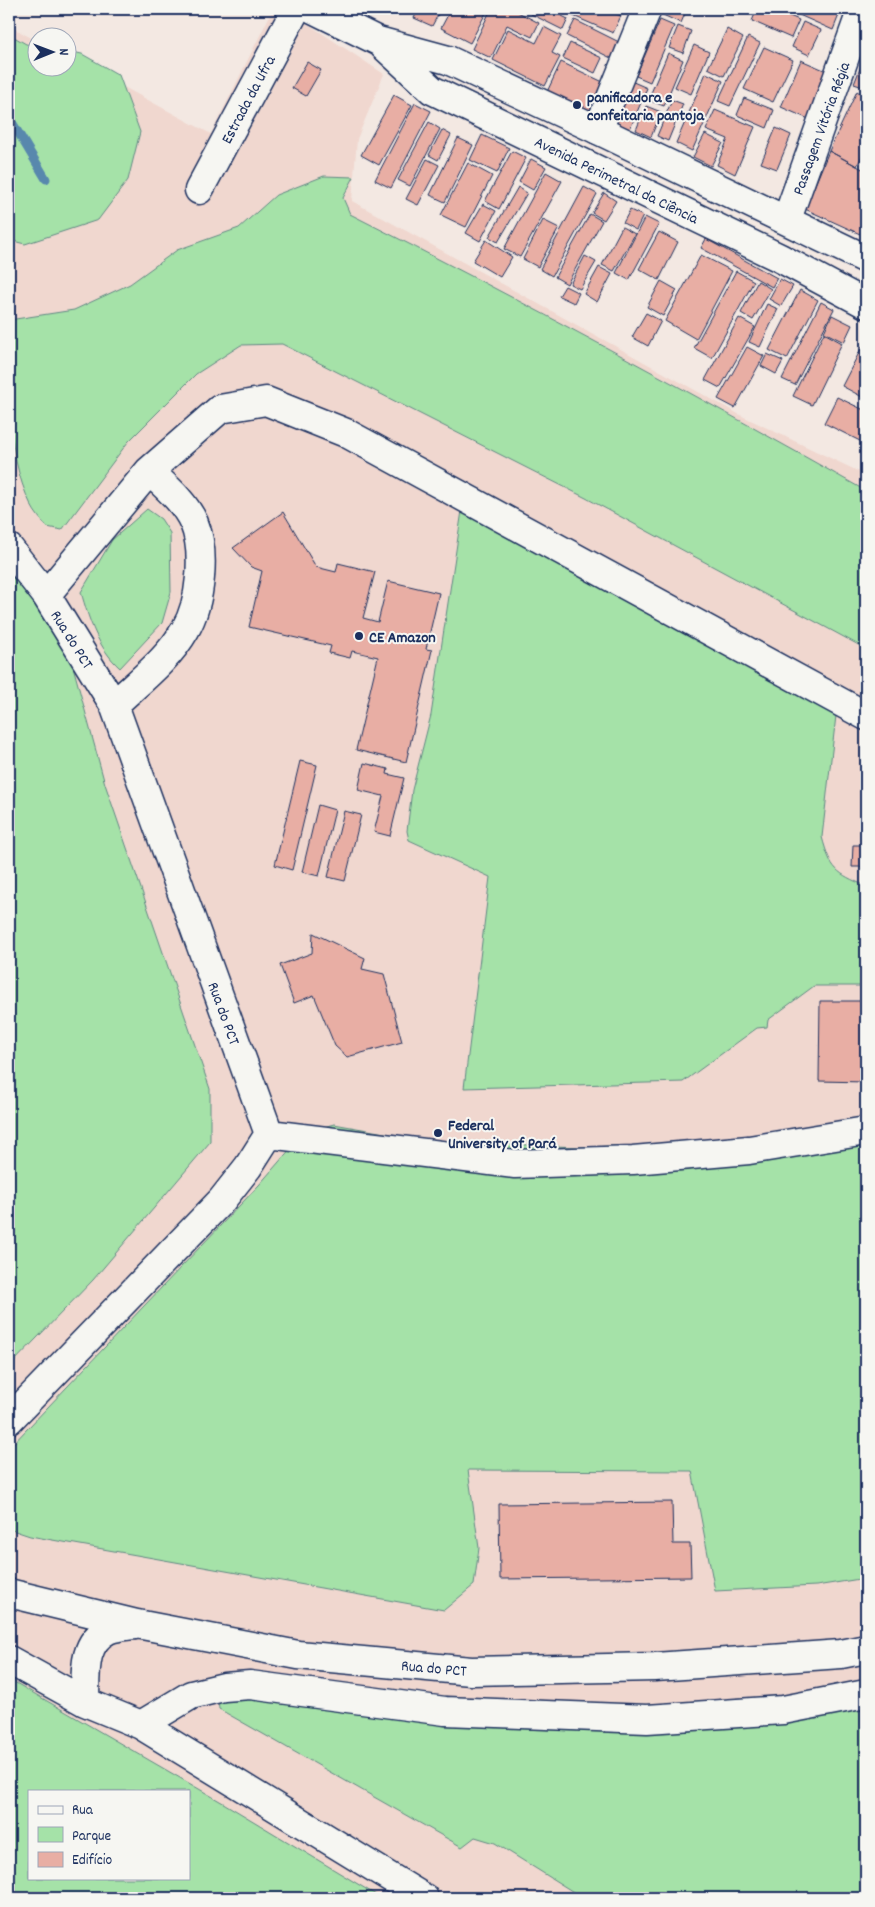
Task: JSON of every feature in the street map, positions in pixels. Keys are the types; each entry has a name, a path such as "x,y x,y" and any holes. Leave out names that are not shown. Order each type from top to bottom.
{"main road":[{"name":"Estrada da Ufra","path":"199,190 296,9"},
{"name":"Avenida Perimetral da Ciência","path":"312,9 378,41 448,60 787,219 866,259"},
{"path":"598,130 646,9"},
{"name":"Passagem Vitória Régia","path":"787,219 862,9"},
{"name":"Avenida Perimetral da Ciência","path":"378,41 432,90 780,258 866,304"},
{"path":"46,595 149,471 220,409 266,401 346,433 866,716"},
{"path":"114,705 158,664 186,630 199,591 202,564 194,523 179,499 149,471"},
{"name":"Rua do PCT","path":"9,548 46,595 114,705 269,1134"},
{"path":"9,1420 222,1200 248,1167 269,1134 515,1164 633,1160 749,1150 866,1131"},
{"name":"Rua do PCT","path":"9,1593 136,1624 298,1655 471,1671 655,1667 841,1654 866,1649"},
{"path":"85,1702 87,1654 96,1640 108,1630 136,1624"},
{"path":"9,1660 85,1702 141,1725 424,1898"},
{"path":"141,1725 191,1695 224,1687 250,1685 445,1710 647,1719 782,1710 866,1694"}],"shaded area":[{"name":"Federal University of Pará","path":"273,9 285,9 384,74 357,139 352,201 742,416 866,475 866,1898 9,1898 9,26 28,36 28,78 78,78 78,62 211,134"}],"green space":[{"path":"9,34 28,44 28,78 78,78 78,53 119,75 140,132 128,180 98,220 25,244 9,240"},
{"path":"324,176 354,177 343,198 350,214 610,350 866,491 866,649 586,498 282,344 241,345 196,374 128,442 62,530 47,527 31,505 22,484 16,462 10,414 9,320 74,310 130,284 177,250 239,228 276,195"},
{"path":"465,491 837,707 822,837 828,857 836,869 848,878 866,886 866,986 814,986 768,1020 767,1027 757,1028 683,1082 464,1088 490,877 409,840 407,831 412,790 431,715"},
{"path":"147,509 161,519 170,533 171,592 162,623 120,668 100,643 81,592 112,540"},
{"path":"9,531 56,604 105,784 210,1089 210,1142 93,1280 9,1367"},
{"path":"866,1121 866,1578 816,1586 715,1591 692,1471 468,1470 479,1548 474,1585 444,1610 30,1536 9,1529 9,1448 259,1185 305,1132 334,1124 430,1141 580,1147 718,1143"},
{"path":"9,1679 225,1804 381,1898 9,1898"},
{"path":"226,1689 461,1710 866,1706 866,1898 583,1898 495,1843 475,1837 462,1847 219,1709 218,1697"}],"building":[{"path":"395,9 407,9 405,14"},
{"path":"419,9 441,9 432,26 414,18"},
{"path":"451,9 464,13 466,9 488,9 470,43 441,28"},
{"path":"491,9 520,9 518,12 539,23 532,37 507,25 491,58 472,49"},
{"path":"533,9 548,9 568,19 563,30 531,14"},
{"path":"557,9 603,9 621,16 613,33"},
{"path":"657,9 687,9 681,23 656,12"},
{"path":"757,9 773,9 799,20 791,38 752,21"},
{"path":"791,9 841,10 833,30 790,11"},
{"path":"575,20 621,43 613,59 567,36"},
{"path":"660,20 674,26 650,82 636,76"},
{"path":"803,22 821,30 809,55 792,47"},
{"path":"678,26 691,31 683,53 669,48"},
{"path":"544,27 561,36 552,53 560,57 545,86 493,60 508,29 536,43"},
{"path":"727,29 743,38 724,76 708,68"},
{"path":"748,37 760,43 730,106 718,101"},
{"path":"570,43 602,58 595,73 563,58"},
{"path":"694,45 709,52 691,94 675,87"},
{"path":"764,47 793,60 773,102 744,89"},
{"path":"668,53 683,60 664,106 648,100"},
{"path":"866,53 866,88 854,84"},
{"path":"801,60 831,73 811,120 781,107"},
{"path":"307,62 321,70 306,96 292,88"},
{"path":"561,62 603,82 589,114 546,94"},
{"path":"706,73 723,81 692,151 676,143"},
{"path":"631,81 647,88 630,129 614,122"},
{"path":"857,91 866,97 866,148 857,166 829,151"},
{"path":"394,95 412,105 379,165 361,155"},
{"path":"744,98 774,110 767,128 737,115"},
{"path":"672,100 683,104 668,141 657,136"},
{"path":"415,103 431,111 391,188 375,180"},
{"path":"646,106 661,112 651,137 636,130"},
{"path":"715,110 755,127 735,174 717,165 728,139 706,130"},
{"path":"429,122 440,129 410,186 398,180"},
{"path":"776,128 791,135 777,169 761,163"},
{"path":"442,130 451,135 438,160 429,155"},
{"path":"705,134 723,143 711,166 693,157"},
{"path":"482,135 509,148 497,173 470,160"},
{"path":"458,138 473,145 445,202 430,195"},
{"path":"512,151 526,158 499,209 485,201"},
{"path":"829,151 866,171 866,223 860,234 805,209"},
{"path":"427,159 439,165 418,205 406,199"},
{"path":"531,159 546,167 533,190 519,182"},
{"path":"468,163 492,176 466,227 441,215"},
{"path":"546,172 562,181 520,257 504,249"},
{"path":"518,187 527,193 498,242 489,237"},
{"path":"584,187 597,194 552,276 540,269"},
{"path":"604,193 616,201 604,220 592,213"},
{"path":"483,204 496,211 480,241 466,233"},
{"path":"630,210 643,216 636,230 623,223"},
{"path":"590,214 602,221 567,284 555,277"},
{"path":"645,217 659,224 629,280 616,273"},
{"path":"543,220 559,228 538,267 523,259"},
{"path":"622,227 635,234 614,271 602,265"},
{"path":"659,232 678,242 659,280 639,269"},
{"path":"706,239 777,278 772,287 701,248"},
{"path":"486,240 512,257 500,277 473,261"},
{"path":"701,255 732,271 696,339 665,321"},
{"path":"585,256 596,262 580,289 570,284"},
{"path":"599,267 612,274 597,302 584,294"},
{"path":"736,271 754,281 712,358 694,348"},
{"path":"780,279 793,286 781,306 769,299"},
{"path":"661,281 677,290 663,316 647,307"},
{"path":"758,281 771,289 753,320 741,313"},
{"path":"565,286 579,293 574,303 559,296"},
{"path":"800,290 818,300 787,359 769,350"},
{"path":"821,302 834,309 795,385 782,379"},
{"path":"767,304 778,309 760,347 749,342"},
{"path":"646,313 661,321 648,346 632,337"},
{"path":"832,315 852,325 844,342 824,332"},
{"path":"739,318 755,327 720,388 705,380"},
{"path":"824,333 842,343 812,405 793,396"},
{"path":"863,345 866,347 866,399 842,386"},
{"path":"747,347 764,356 735,408 718,399"},
{"path":"767,354 783,361 776,374 761,366"},
{"path":"837,397 866,411 866,437 864,443 824,423"},
{"name":"CE Amazon","path":"283,512 316,567 336,572 338,563 375,572 363,618 378,622 388,581 439,593 426,649 432,650 406,762 356,750 378,657 352,651 350,658 329,653 331,646 249,627 262,571 251,567 233,548"},
{"path":"300,761 317,765 292,870 275,865"},
{"path":"364,763 388,769 387,774 404,778 390,836 374,832 383,796 358,790"},
{"path":"318,805 335,810 319,876 302,872"},
{"path":"344,811 361,815 345,881 328,877"},
{"path":"853,845 866,845 866,867 852,867"},
{"path":"313,933 365,958 362,969 384,974 402,1042 347,1057 335,1046 314,995 294,1003 280,965 312,953"},
{"path":"820,1001 866,1001 866,1082 819,1081"},
{"path":"672,1502 673,1544 690,1544 691,1577 500,1579 499,1504"}],"waterway":[{"path":"9,117 46,179"}],"place":[{"name":"panificadora e confeitaria pantoja","path":"577,105"},
{"name":"CE Amazon","path":"359,636"},
{"name":"Federal University of Pará","path":"438,1133"}]}
